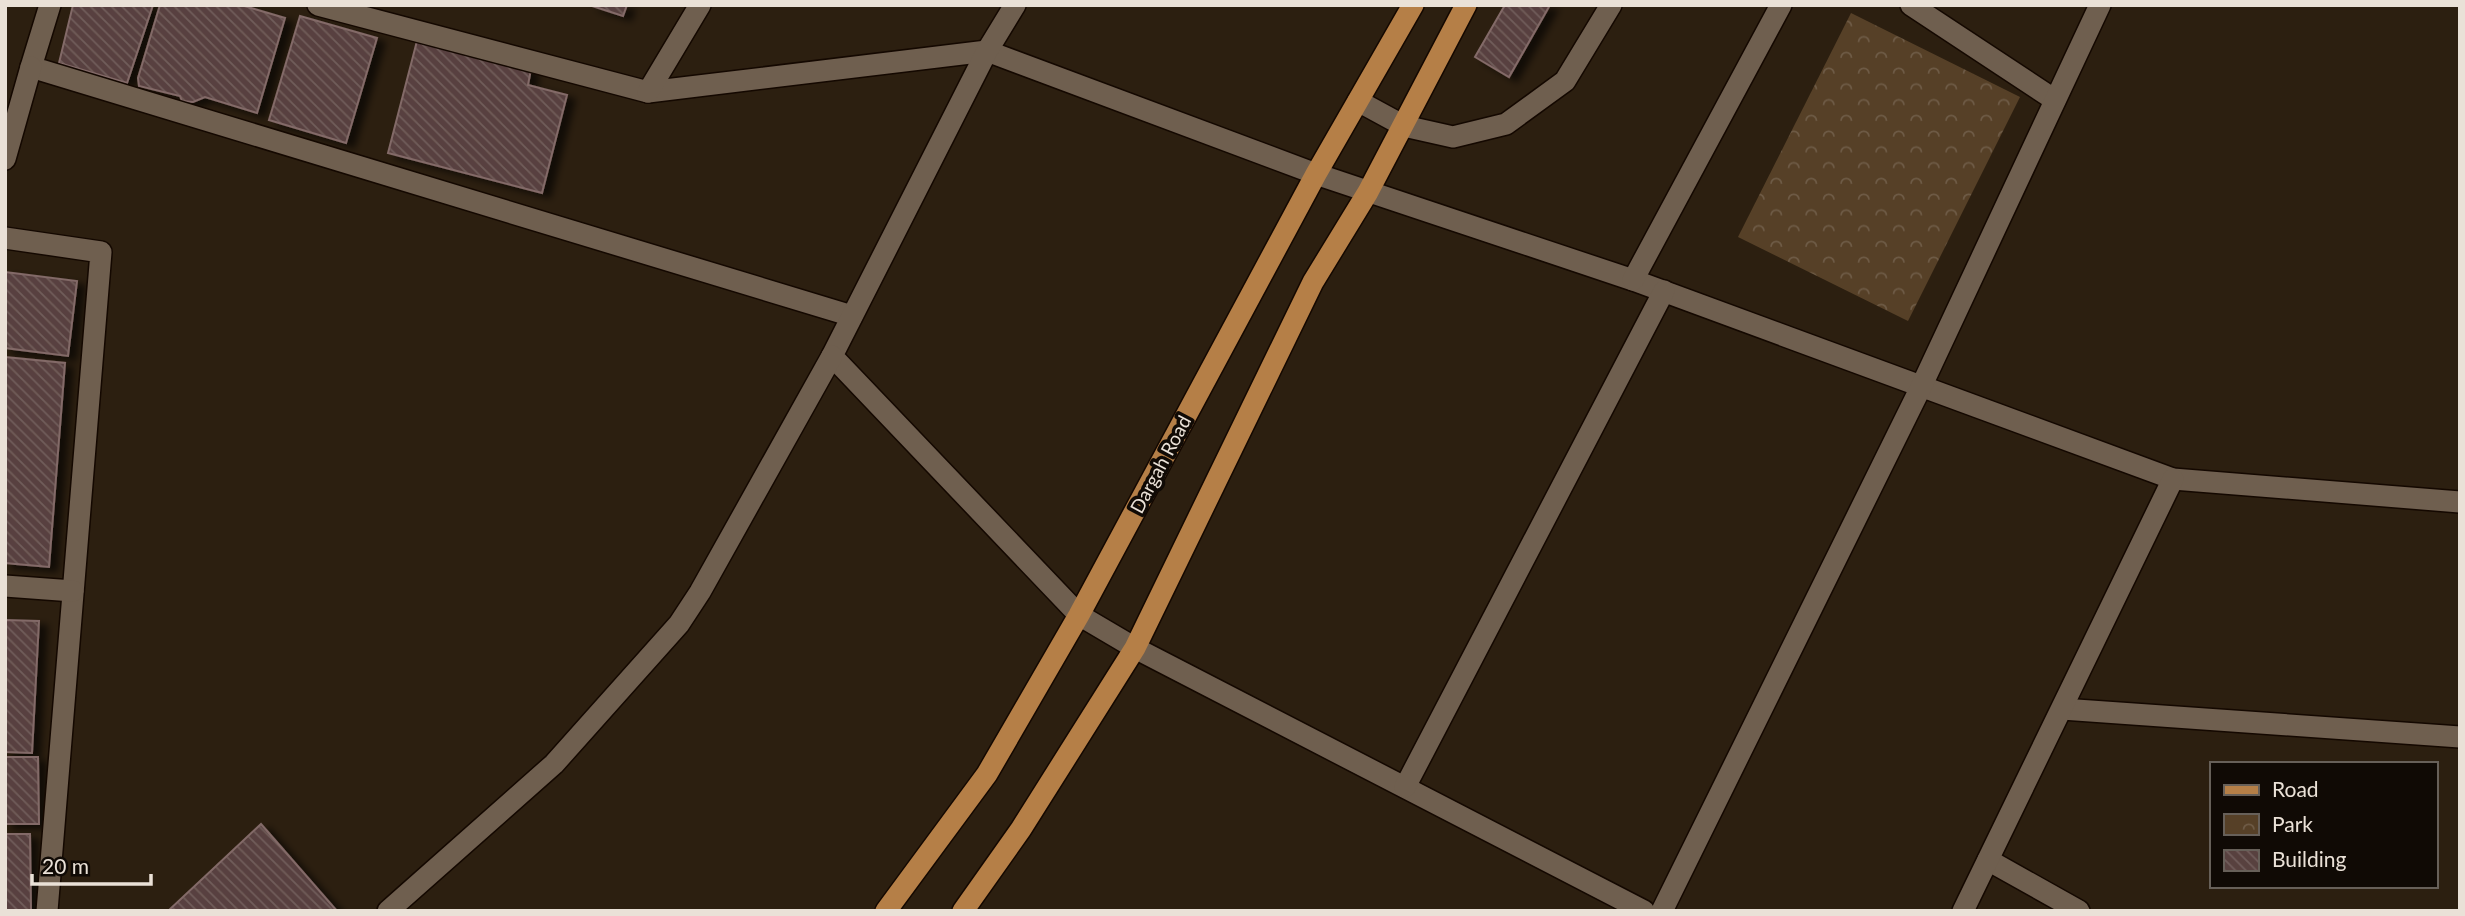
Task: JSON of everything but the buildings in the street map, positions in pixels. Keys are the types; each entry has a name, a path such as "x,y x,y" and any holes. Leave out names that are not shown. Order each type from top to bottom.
{"main road":[{"name":"Dargah Road","path":"886,911 987,774 1079,615 1316,174 1413,5"},
{"path":"963,911 1021,829 1135,648 1313,282 1368,192 1465,5"}],"street":[{"path":"5,159 50,5"},
{"path":"318,5 648,92 987,51 1316,174 1664,291 2174,479 2460,502"},
{"path":"648,92 700,5"},
{"path":"390,910 554,764 680,624 832,356 987,51 1015,5"},
{"path":"1358,101 1404,126 1453,137 1506,124 1564,81 1611,5"},
{"path":"1633,280 1781,5"},
{"path":"1911,5 2055,100"},
{"path":"1662,911 1921,387 2100,5"},
{"path":"31,67 852,316"},
{"path":"5,238 101,252 47,911"},
{"path":"1405,787 1664,291"},
{"path":"832,356 1079,615 1135,648 1644,911"},
{"path":"1964,911 2174,479"},
{"path":"5,586 73,591"},
{"path":"2062,709 2460,737"},
{"path":"1988,860 2079,911"}],"green space":[{"path":"1851,13 2020,97 1908,321 1738,237"}]}
